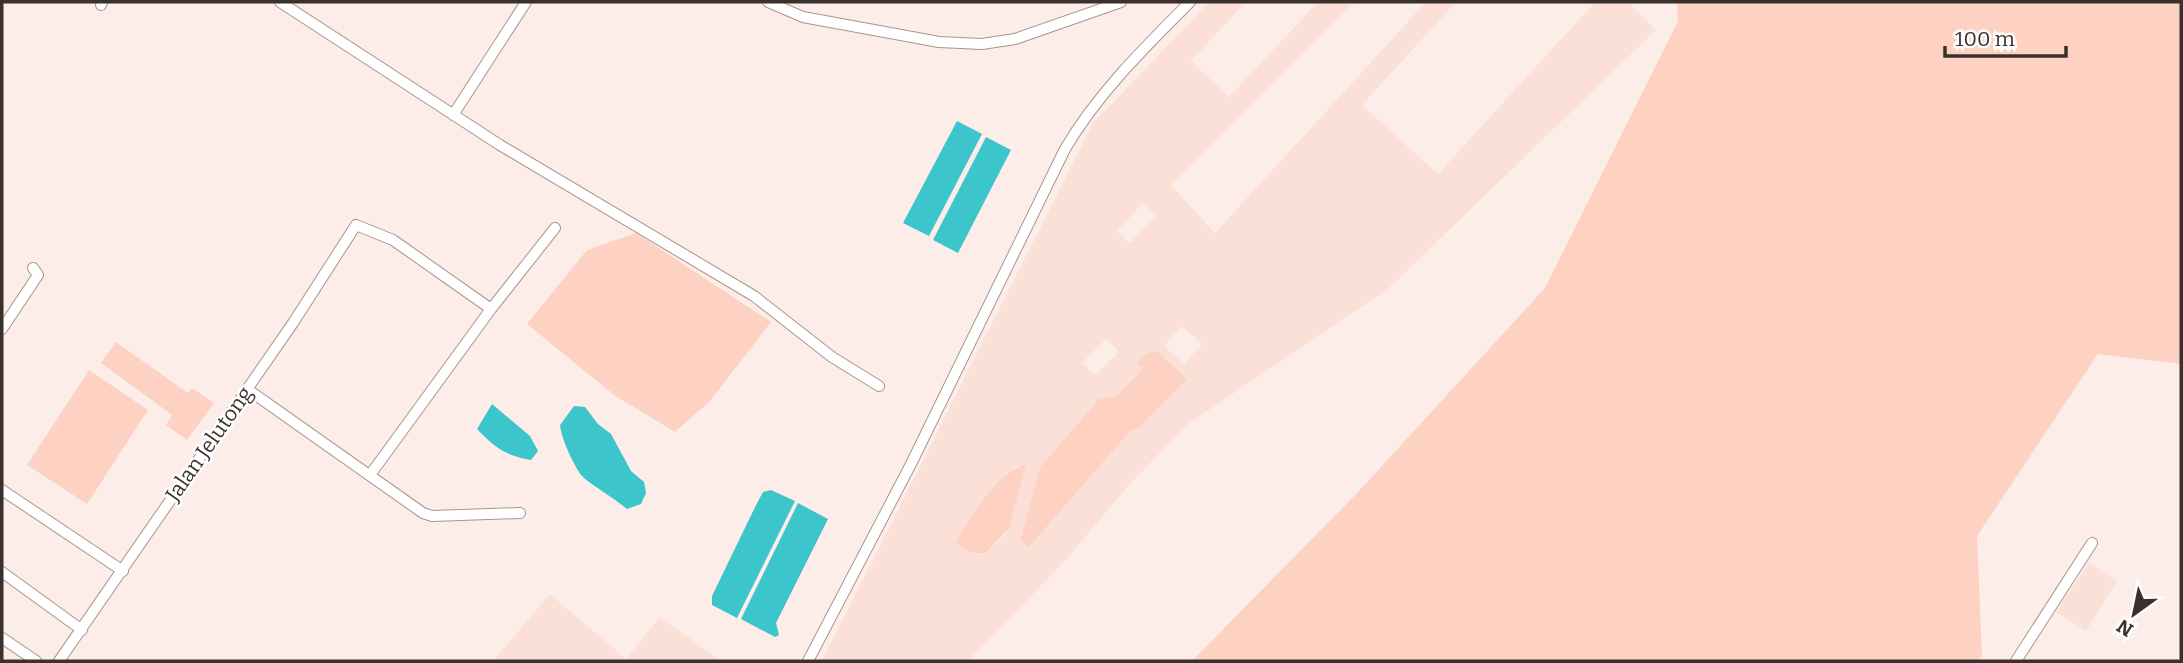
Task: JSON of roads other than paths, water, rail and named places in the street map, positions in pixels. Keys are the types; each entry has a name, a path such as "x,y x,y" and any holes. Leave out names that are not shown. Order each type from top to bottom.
{"street":[{"path":"280,2 453,115 670,249 754,296 832,357 879,386"},
{"path":"453,115 526,2"},
{"path":"768,2 803,17 939,42 982,44 1026,35 1121,2"},
{"path":"808,661 911,464 1065,149 1078,127 1115,81 1190,2"},
{"name":"Jalan Jelutong","path":"59,661 247,389 356,225 393,240 491,309"},
{"path":"370,475 491,309 555,229"},
{"path":"2,329 37,278 38,274 33,268"},
{"path":"247,389 415,509 432,516 520,513"},
{"path":"3,493 123,571"},
{"path":"2016,661 2092,543"},
{"path":"2,572 82,630"},
{"path":"2,638 36,661"}],"water":[{"path":"957,121 982,134 929,236 903,223"},
{"path":"986,137 1011,150 958,253 933,240"},
{"path":"492,404 530,436 538,451 531,460 501,450 477,429"},
{"path":"574,406 585,407 598,424 611,434 631,471 644,482 646,493 641,504 627,509 585,479 579,471 565,444 560,425"},
{"path":"771,490 795,501 737,618 712,605 712,596 763,492"},
{"path":"798,503 828,519 776,623 779,635 775,637 741,619"}]}
